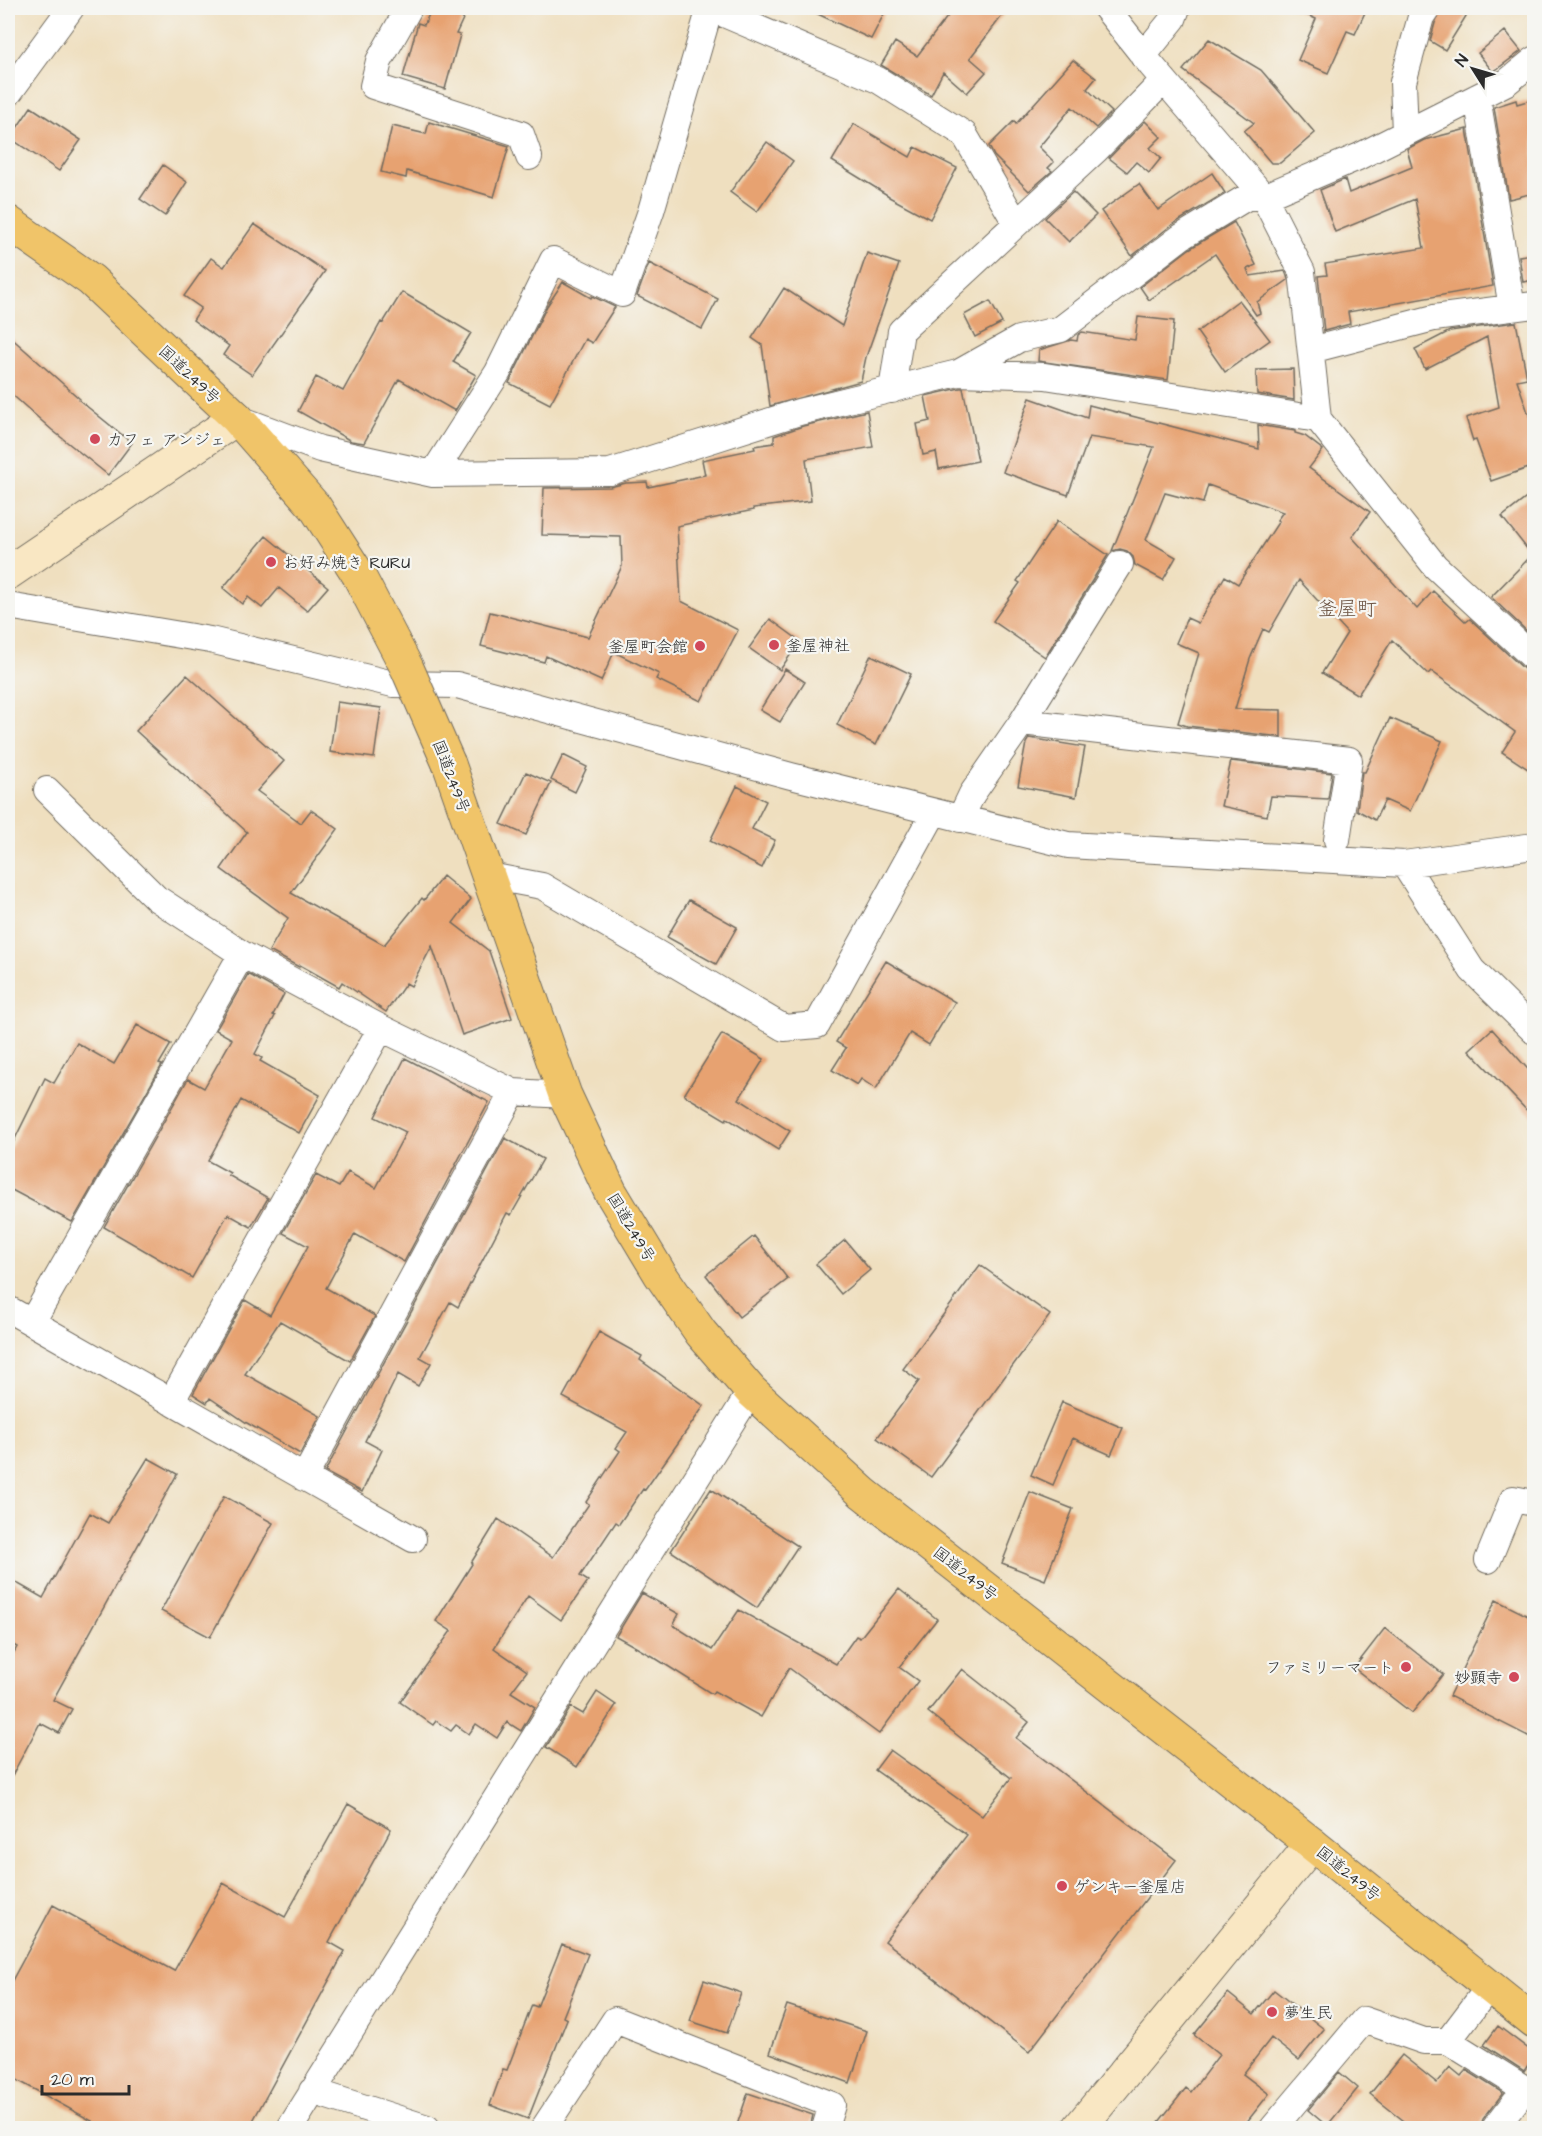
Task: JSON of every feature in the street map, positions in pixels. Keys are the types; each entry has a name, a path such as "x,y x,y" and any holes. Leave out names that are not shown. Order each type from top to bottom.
{"highway":[{"name":"国道249号","path":"8,222 91,280 237,418 315,507 358,574 407,668 449,764 566,1095 610,1191 660,1274 701,1333 751,1391 863,1492 1312,1844 1534,2022"}],"street":[{"path":"8,94 71,8"},
{"path":"409,8 379,61 373,86 521,134 529,157"},
{"path":"433,474 498,372 553,260 622,294 651,212 710,8 878,80 964,134 1016,223"},
{"path":"1106,8 1143,56 1264,197 1302,272 1318,419 1435,566 1534,658"},
{"path":"1143,56 1173,19 1177,8"},
{"path":"1405,133 1403,82 1421,17 1427,8"},
{"path":"8,573 237,418 320,449 433,474 610,472 799,412 958,373 1019,339 1061,329 1181,237 1247,197 1264,197 1358,157 1507,82 1534,60"},
{"path":"892,390 900,331 1096,150 1164,80"},
{"path":"1311,350 1434,318 1523,306 1477,97"},
{"path":"958,373 1045,376 1318,419"},
{"path":"960,819 972,794 1022,722 1120,564"},
{"path":"8,606 210,640 393,684 457,685 791,776 1068,845 1404,864 1534,846"},
{"path":"1022,722 1349,760 1337,840"},
{"path":"47,790 156,898 242,954 381,1028 513,1092 566,1095"},
{"path":"489,876 542,886 783,1028 817,1025 934,812"},
{"path":"1404,864 1472,970 1534,1031"},
{"path":"32,1322 242,954"},
{"path":"171,1402 381,1028"},
{"path":"304,1478 513,1092"},
{"path":"8,1309 413,1539"},
{"path":"290,2128 751,1391"},
{"path":"1488,1560 1513,1499 1534,1503"},
{"path":"1079,2128 1312,1844"},
{"path":"1448,2041 1489,1987"},
{"path":"1273,2128 1364,2019 1424,2041 1448,2041 1530,2092 1495,2128"},
{"path":"544,2128 615,2020 832,2105 825,2128"},
{"path":"312,2091 427,2128"}],"building":[{"path":"432,8 468,8 456,34 460,35 445,89 403,77 418,23 424,25"},
{"path":"805,8 887,8 871,39"},
{"path":"954,8 1008,8 970,58 986,72 967,93 943,72 931,95 881,65 895,42 917,56"},
{"path":"1291,8 1367,8 1355,34 1347,31 1328,73 1298,60 1316,19"},
{"path":"1442,8 1471,8 1445,50 1430,41"},
{"path":"1505,31 1521,51 1493,72 1478,53"},
{"path":"1209,39 1261,70 1315,133 1280,163 1271,163 1244,131 1254,123 1183,70"},
{"path":"1073,60 1096,78 1087,89 1112,112 1096,128 1072,107 1039,147 1054,162 1048,168 1052,171 1029,191 994,156 989,146 1014,121 1016,124"},
{"path":"1534,99 1534,193 1509,199 1494,107 1516,100 1517,104"},
{"path":"31,107 81,140 59,171 10,138"},
{"path":"1145,121 1161,137 1150,148 1161,158 1149,173 1136,162 1127,172 1109,158"},
{"path":"429,122 509,146 494,197 407,171 406,178 381,172 392,126 426,134"},
{"path":"854,124 910,157 915,147 957,168 930,219 889,197 832,161"},
{"path":"1467,129 1493,286 1348,312 1350,324 1324,331 1318,276 1327,275 1325,264 1424,248 1415,199 1335,232 1320,190 1345,179 1349,193 1412,167 1407,149 1424,140"},
{"path":"767,142 793,161 757,212 730,192"},
{"path":"163,165 187,182 165,216 140,199"},
{"path":"1212,173 1225,193 1173,224 1132,256 1101,211 1139,184 1158,210"},
{"path":"1073,192 1096,215 1069,242 1045,218"},
{"path":"1234,222 1256,265 1247,269 1250,276 1285,271 1287,276 1288,280 1257,302 1260,313 1256,315 1215,254 1149,300 1140,287 1189,249"},
{"path":"254,224 325,271 252,375 223,355 229,346 193,320 201,308 184,296 211,258 224,267"},
{"path":"867,253 899,264 866,357 861,381 770,406 762,345 752,338 784,288 842,326"},
{"path":"1534,254 1534,280 1523,282 1519,256"},
{"path":"649,263 718,299 702,329 637,296"},
{"path":"563,282 591,298 592,296 615,307 592,343 585,339 550,404 509,383 547,306"},
{"path":"402,292 471,333 453,362 476,375 455,411 399,379 364,443 351,441 298,411 316,377 343,391 381,322 383,323"},
{"path":"1239,300 1270,340 1225,372 1197,332"},
{"path":"990,301 1002,323 975,337 964,315"},
{"path":"1138,317 1174,321 1168,380 1038,361 1039,350 1071,340 1077,341 1078,335 1082,332 1135,340"},
{"path":"1516,322 1527,378 1517,380 1534,430 1534,466 1491,481 1476,440 1473,441 1466,418 1499,407 1487,337 1425,369 1415,349 1450,331"},
{"path":"8,335 79,400 132,443 108,475 8,391"},
{"path":"1293,369 1294,400 1257,394 1256,370"},
{"path":"963,388 978,461 939,469 936,452 923,455 917,424 930,421 925,396"},
{"path":"1030,398 1087,418 1089,405 1259,449 1258,425 1295,431 1305,436 1323,450 1309,468 1370,512 1352,537 1417,609 1433,591 1466,622 1470,619 1524,669 1534,673 1534,773 1502,752 1515,732 1431,671 1428,674 1392,640 1358,695 1322,673 1347,633 1299,580 1269,632 1263,629 1250,659 1235,709 1281,710 1281,737 1178,723 1199,653 1176,643 1187,618 1198,623 1225,576 1238,584 1283,512 1208,485 1203,503 1165,493 1146,540 1176,557 1163,580 1135,565 1133,557 1127,551 1120,549 1112,551 1154,447 1089,437 1068,495 1003,472"},
{"path":"867,411 873,447 806,459 811,501 753,508 754,510 677,526 681,601 738,630 701,701 656,679 659,674 614,652 601,681 546,656 544,662 481,646 490,612 588,637 622,566 621,537 542,535 544,488 610,487 626,483 647,482 648,487 705,475 702,460 755,449 754,446 774,443 774,436 803,426"},
{"path":"1534,492 1534,638 1491,597 1532,555 1502,517"},
{"path":"1057,521 1108,555 1045,657 993,621 1020,583 1017,581"},
{"name":"お好み焼き RURU","path":"266,536 328,587 307,611 279,588 262,608 248,597 242,604 223,588"},
{"name":"釜屋神社","path":"770,619 800,641 780,670 749,648"},
{"path":"871,655 911,674 876,745 837,725"},
{"path":"785,669 805,682 780,722 760,710"},
{"path":"187,675 284,761 257,791 301,823 311,810 338,829 291,893 384,945 443,876 471,899 453,923 489,951 512,1018 462,1035 432,946 411,986 406,983 386,1012 342,982 339,987 269,951 288,918 221,869 247,832 136,731"},
{"path":"337,702 381,708 374,758 330,752"},
{"path":"1390,718 1442,741 1410,811 1385,800 1375,820 1357,810 1362,772 1365,772"},
{"path":"1029,738 1085,747 1076,797 1018,786 1026,743"},
{"path":"563,755 587,767 575,792 551,780"},
{"path":"1231,761 1332,773 1328,799 1271,796 1267,816 1221,806"},
{"path":"526,772 551,783 526,835 501,824"},
{"path":"737,786 766,801 752,829 775,840 762,868 710,841"},
{"path":"689,900 737,927 716,964 667,937"},
{"path":"886,961 955,1002 929,1045 910,1033 876,1089 861,1079 857,1085 832,1070 846,1048 836,1042"},
{"path":"248,974 284,994 255,1054 262,1058 260,1061 320,1095 299,1133 241,1100 208,1161 268,1198 251,1227 228,1214 192,1278 104,1227 188,1079 204,1088 232,1039 216,1030"},
{"path":"137,1025 171,1044 159,1064 162,1065 72,1222 8,1188 8,1153 45,1078 54,1083 77,1043 114,1064"},
{"path":"1492,1029 1534,1076 1534,1118 1469,1050"},
{"path":"722,1034 764,1059 739,1099 790,1131 778,1150 727,1118 726,1120 684,1095"},
{"path":"405,1058 489,1102 404,1262 355,1234 326,1288 375,1316 350,1361 280,1321 245,1374 320,1416 300,1454 210,1398 207,1403 193,1394 245,1300 270,1315 308,1246 283,1233 316,1175 339,1187 348,1172 376,1188 406,1132 375,1117"},
{"path":"505,1138 543,1159 511,1215 507,1213 458,1307 450,1302 420,1357 431,1363 418,1386 398,1374 365,1441 382,1450 362,1492 325,1472"},
{"path":"754,1236 788,1279 739,1317 706,1275"},
{"path":"845,1240 870,1270 841,1294 816,1264"},
{"path":"980,1265 1050,1315 931,1477 877,1438 919,1381 903,1369"},
{"path":"599,1332 642,1356 640,1360 704,1406 645,1490 643,1489 619,1524 616,1522 580,1576 588,1581 561,1620 528,1596 494,1648 527,1671 511,1692 535,1707 521,1731 507,1722 497,1738 476,1724 469,1734 456,1725 451,1731 436,1721 433,1725 400,1702 451,1631 436,1621 498,1519 553,1557 589,1504 586,1502 620,1451 616,1448 627,1432 563,1397"},
{"path":"1062,1402 1123,1428 1111,1455 1073,1438 1053,1485 1031,1475"},
{"path":"148,1458 177,1474 53,1700 72,1709 59,1733 40,1723 8,1783 8,1663 17,1647 8,1642 8,1578 43,1598 90,1513 108,1523"},
{"path":"711,1489 798,1546 757,1608 671,1551"},
{"path":"1030,1492 1073,1509 1045,1580 1002,1563"},
{"path":"224,1496 273,1523 210,1637 161,1611"},
{"path":"899,1589 937,1619 899,1667 918,1681 879,1734 789,1668 761,1717 714,1691 712,1694 616,1636 642,1593 679,1614 673,1625 712,1650 739,1610 836,1664 856,1636 860,1638"},
{"path":"1496,1600 1534,1619 1534,1739 1449,1696"},
{"path":"1385,1628 1443,1674 1412,1713 1354,1668"},
{"path":"962,1669 1029,1722 1016,1738 1176,1860 1029,2052 885,1941 967,1835 875,1770 890,1750 982,1816 1011,1778 928,1712"},
{"path":"597,1692 616,1705 577,1767 546,1747 571,1707 583,1714"},
{"path":"348,1804 391,1829 329,1942 345,1951 249,2128 88,2128 92,2121 8,2075 8,1988 53,1905 174,1971 223,1883 285,1917"},
{"path":"562,1944 588,1954 563,2017 567,2019 528,2119 490,2105 503,2069 507,2070 532,2005 537,2007"},
{"path":"704,1980 741,1993 727,2033 690,2021"},
{"path":"1274,1990 1324,2029 1299,2060 1271,2038 1243,2074 1269,2094 1242,2128 1154,2128 1186,2088 1191,2092 1219,2055 1194,2035 1228,1993 1254,2014"},
{"path":"787,2005 867,2031 850,2083 770,2053"},
{"path":"1498,2026 1534,2053 1524,2071 1484,2045"},
{"path":"1402,2055 1437,2083 1450,2067 1461,2076 1466,2070 1503,2093 1483,2119 1480,2128 1413,2128 1370,2094"},
{"path":"1339,2072 1358,2088 1327,2126 1308,2110"},
{"path":"748,2093 813,2115 810,2128 736,2128"}],"place":[{"name":"カフェ アンジェ","path":"95,439"},
{"name":"お好み焼き RURU","path":"271,562"},
{"name":"釜屋神社","path":"774,645"},
{"name":"釜屋町会館","path":"700,646"},
{"name":"ファミリーマート","path":"1406,1667"},
{"name":"妙顕寺","path":"1514,1677"},
{"name":"ゲンキー釜屋店","path":"1062,1886"},
{"name":"夢生民","path":"1272,2012"}],"district":[{"name":"釜屋町","path":"1347,608"}]}
